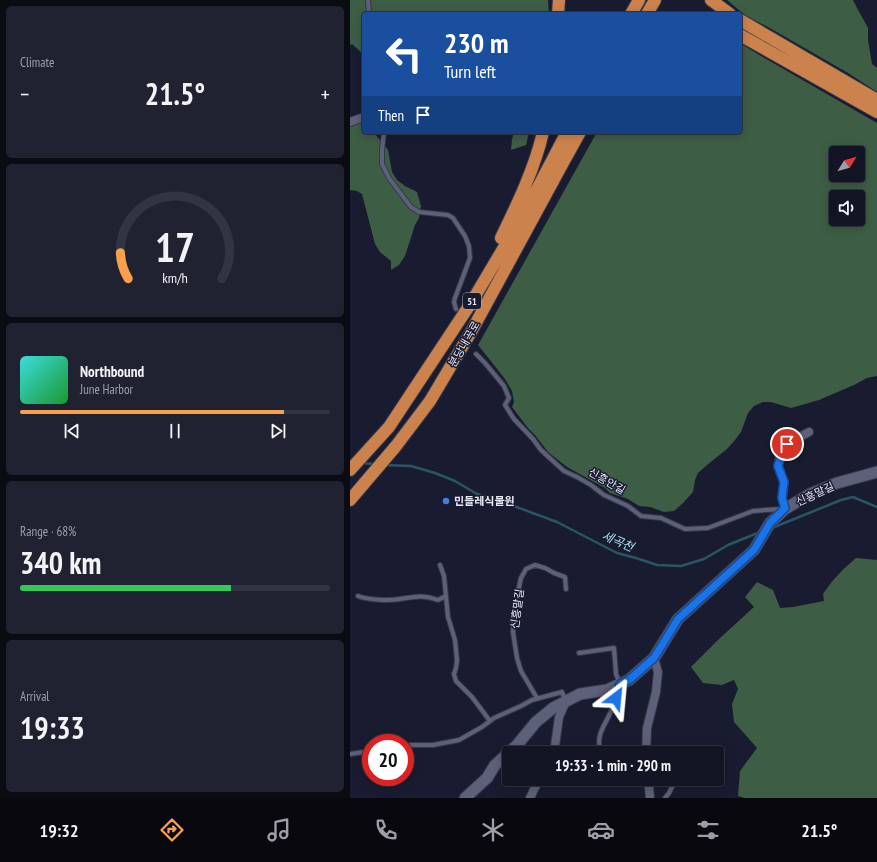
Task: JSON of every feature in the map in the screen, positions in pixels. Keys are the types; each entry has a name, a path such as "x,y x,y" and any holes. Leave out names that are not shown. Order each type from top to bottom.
{"highway":[{"path":"558,0 558,12"},
{"path":"632,12 639,0"},
{"path":"648,12 655,0"},
{"path":"711,0 727,12"},
{"path":"742,21 877,100"},
{"path":"742,36 877,112"},
{"path":"471,303 515,208 539,149 543,134"},
{"name":"분당내곡로","path":"354,466 389,427 471,303 525,212 566,134"},
{"name":"분당내곡로","path":"350,500 396,446 430,401 471,332 579,134"}],"street":[{"path":"350,122 362,118"},
{"path":"785,508 782,498 784,482 778,466 779,460 787,444 809,432"},
{"name":"신흥말길","path":"465,798 487,778 495,765 517,745 536,722 553,708 580,694 607,690 629,680 654,658 678,619 754,550 770,523 785,508 810,494 838,483 877,472"},
{"path":"647,746 648,728 656,692 658,672 654,658"},
{"path":"555,746 559,717 566,700"},
{"path":"530,798 536,786"},
{"path":"649,786 650,798"}],"lane":[{"path":"368,0 369,12"},
{"path":"384,134 382,164 389,178 411,207 419,212 448,215 453,218 465,236 469,246 470,258 455,298 454,302 456,309"},
{"name":"신흥안길","path":"476,354 504,386 509,398 505,405 541,450 564,471 591,485 604,495 628,506 641,516 661,518 685,529 708,528 752,511 785,508"},
{"path":"440,565 444,576 448,617 456,640 457,660 454,674 456,680 472,697 490,721"},
{"name":"신흥말길","path":"537,698 521,670 517,658 513,632 514,611 521,578 526,569 535,565 565,577 566,588"},
{"path":"358,596 372,600 392,600 429,596 438,600 446,596"},
{"path":"579,653 614,648 616,674 620,684 611,713 600,734 598,743 599,746"},
{"path":"414,745 433,745 459,740 482,727 494,718 537,698 562,692 566,700"},
{"path":"350,754 362,752"},
{"path":"665,798 672,786"}],"green space":[{"path":"350,0 548,0 549,12 362,12 362,53 352,44 350,45"},
{"path":"727,0 853,0 868,28 868,40 872,64 877,68 877,92 848,73 741,12"},
{"path":"742,44 877,123 877,376 867,378 819,400 791,408 771,402 763,402 754,406 748,413 741,432 735,440 727,449 698,473 693,492 674,511 664,512 650,507 639,506 628,499 610,493 605,488 567,467 548,452 512,407 514,402 512,391 505,379 478,345 596,134 742,134"},
{"path":"350,120 362,123 362,134 375,134 388,150 392,172 397,180 417,192 421,206 419,218 415,225 405,256 399,265 391,270 391,261 380,252 375,244 362,194 357,191 350,190"},
{"path":"513,134 529,134 526,145 511,150"},
{"path":"856,558 877,560 877,798 745,798 738,796 740,771 757,748 734,722 732,704 738,689 734,680 722,685 703,683 691,667 754,607 745,597 757,582 773,590 780,608 824,601 823,594 826,589"}],"waterway":[{"name":"세곡천","path":"360,463 375,464"},
{"name":"세곡천","path":"384,465 411,466 435,473 455,481 477,494 557,522 617,553 657,565 681,566 704,559 728,545 760,532"},
{"name":"세곡천","path":"772,528 841,500 853,497 877,507"}],"place":[{"name":"민들레식물원","path":"446,501"}],"route":[{"path":"616,698 620,684 629,680 654,658 678,619 754,550 770,523 785,508 782,498 784,482 778,466 782,452 787,444"}]}
